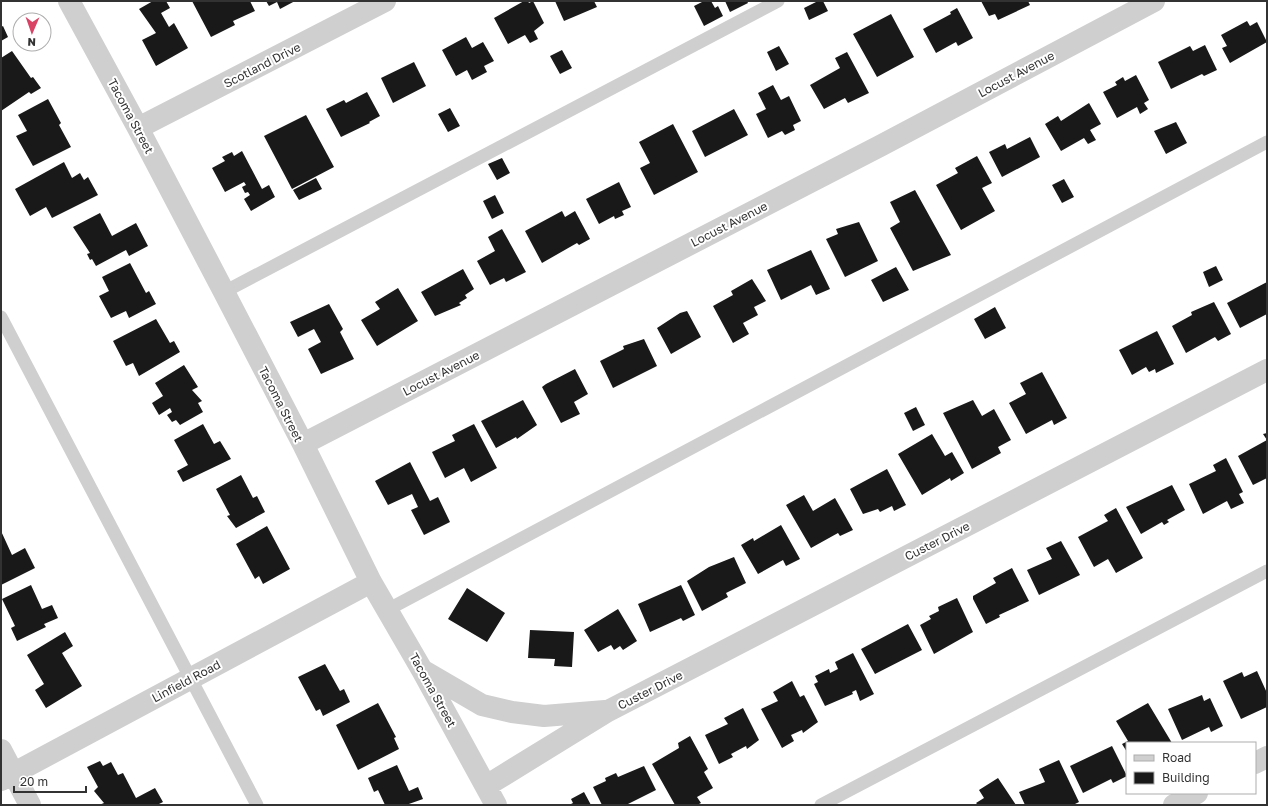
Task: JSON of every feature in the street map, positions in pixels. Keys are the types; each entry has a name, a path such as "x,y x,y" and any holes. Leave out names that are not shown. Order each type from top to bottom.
{"street":[{"name":"Tacoma Street","path":"69,1 224,292 303,444 371,582 422,670 496,805"},
{"name":"Scotland Drive","path":"138,128 385,1"},
{"name":"Locust Avenue","path":"303,444 1154,1"},
{"name":"Custer Drive","path":"486,786 608,711 1267,370"},
{"name":"Linfield Road","path":"7,777 371,582"},
{"name":"Custer Drive","path":"422,670 482,705 512,712 544,716 608,711"},
{"path":"1,750 7,777 30,805"},
{"path":"1256,762 1267,757"},
{"path":"1174,805 1195,794"}],"lane":[{"path":"224,292 778,1"},
{"path":"387,610 1267,142"},
{"path":"1,317 257,805"},
{"path":"822,805 1267,571"}],"building":[{"path":"153,1 166,1 170,8 161,13 169,27 174,23 188,48 156,66 142,40 156,33 139,9"},
{"path":"192,1 250,1 255,11 233,21 235,25 211,37"},
{"path":"266,1 295,1 280,9 277,2 269,6"},
{"path":"524,1 528,1 529,3 533,1 544,23 534,31 538,39 530,43 525,35 508,44 494,18"},
{"path":"555,1 594,1 597,7 564,21"},
{"path":"704,1 711,1 715,8 718,6 723,16 704,26 694,6"},
{"path":"725,1 747,1 748,3 730,12"},
{"path":"818,1 823,1 828,11 809,20 804,8"},
{"path":"981,1 1028,1 1030,5 998,20 995,14 989,16"},
{"path":"957,8 973,38 958,46 956,42 936,53 923,29 951,14 950,12"},
{"path":"891,14 914,57 877,77 853,34"},
{"path":"1247,21 1250,26 1257,22 1267,42 1230,63 1222,48 1227,46 1221,35"},
{"path":"3,26 8,37 1,41 1,27"},
{"path":"466,37 472,48 483,42 494,61 484,66 487,72 472,80 467,70 456,76 442,50"},
{"path":"1205,45 1217,70 1204,76 1202,74 1171,89 1158,62 1190,46 1193,51"},
{"path":"779,46 789,64 776,71 767,52"},
{"path":"562,50 572,68 560,74 550,56"},
{"path":"12,51 31,78 33,77 41,88 31,94 29,92 1,111 1,58"},
{"path":"847,52 869,93 848,103 845,98 824,109 810,85 840,68 835,58"},
{"path":"414,62 426,86 393,103 381,78"},
{"path":"1136,75 1149,100 1144,103 1148,109 1140,114 1137,107 1117,118 1103,92 1117,85 1115,82 1123,77 1125,81"},
{"path":"773,85 781,100 789,96 801,121 793,125 795,130 785,135 782,131 768,138 756,114 766,109 758,93"},
{"path":"367,92 380,116 369,122 370,123 341,137 326,109 344,100 346,103"},
{"path":"48,99 61,123 59,125 71,147 33,166 16,136 27,131 18,115"},
{"path":"1089,103 1101,124 1090,130 1096,140 1088,144 1084,138 1061,151 1045,124 1058,116 1061,121"},
{"path":"450,108 460,126 448,132 438,114"},
{"path":"734,109 748,135 705,157 692,131"},
{"path":"306,115 334,167 292,189 264,136"},
{"path":"1176,122 1187,143 1166,154 1154,131"},
{"path":"673,124 698,172 654,195 640,168 650,163 639,142"},
{"path":"1030,137 1040,157 1002,177 989,152 1005,144 1007,149"},
{"path":"242,151 262,189 269,185 275,197 251,211 244,199 250,195 248,192 245,193 242,187 246,185 244,182 225,192 212,168 225,161 222,157 232,152 234,156"},
{"path":"977,156 992,183 982,188 995,211 961,230 936,185 958,173 955,168"},
{"path":"502,158 510,173 497,180 488,164"},
{"path":"64,162 72,178 80,173 84,180 88,177 98,195 52,218 46,207 30,216 15,189"},
{"path":"316,178 322,189 299,200 293,190"},
{"path":"1064,179 1074,197 1062,203 1052,185"},
{"path":"619,182 631,207 622,211 624,215 615,219 614,216 599,224 586,199"},
{"path":"915,190 951,255 913,271 890,228 900,222 890,202"},
{"path":"495,195 504,213 492,219 483,201"},
{"path":"562,211 565,217 575,211 590,239 579,245 577,243 542,263 525,231"},
{"path":"100,213 112,236 136,223 148,246 129,256 126,250 96,266 92,259 90,260 87,254 90,253 73,227"},
{"path":"859,222 878,261 845,277 826,239 838,234 836,229"},
{"path":"502,229 526,272 506,282 504,278 490,285 477,261 495,251 488,237"},
{"path":"811,250 830,289 816,295 811,285 781,300 767,270"},
{"path":"130,263 146,293 149,291 156,304 129,318 126,311 111,318 99,296 109,291 102,277"},
{"path":"1216,266 1223,280 1209,287 1203,272"},
{"path":"896,267 909,290 883,302 871,280"},
{"path":"463,269 474,289 465,295 467,298 459,303 461,305 435,316 421,292"},
{"path":"752,279 766,301 754,307 758,315 743,323 749,334 733,343 713,306 733,295 731,291"},
{"path":"1267,282 1267,314 1240,328 1227,303"},
{"path":"398,288 418,321 377,346 361,320 380,309 375,302"},
{"path":"1214,302 1231,334 1218,341 1215,337 1186,353 1172,326 1192,315 1191,312"},
{"path":"329,304 343,329 340,332 354,359 321,374 308,349 321,342 314,329 298,337 290,322"},
{"path":"995,307 1006,328 985,339 974,319"},
{"path":"687,311 701,337 671,354 657,328 680,313"},
{"path":"156,319 170,343 174,341 180,352 139,376 133,363 126,366 113,341"},
{"path":"1157,331 1174,364 1156,373 1155,369 1149,372 1146,367 1132,375 1119,350"},
{"path":"644,339 657,366 613,388 600,361 624,349 623,346"},
{"path":"184,365 198,387 192,390 202,401 198,403 203,412 180,425 176,420 172,422 167,415 172,412 170,408 159,415 152,403 163,396 155,383"},
{"path":"575,369 588,394 574,402 580,414 561,423 542,387"},
{"path":"1042,372 1067,418 1054,425 1052,420 1026,434 1009,403 1026,394 1020,383"},
{"path":"523,400 537,425 517,439 516,437 496,448 481,421"},
{"path":"973,400 982,416 994,409 1011,440 998,447 1001,453 972,469 943,413"},
{"path":"916,407 925,425 913,431 904,413"},
{"path":"203,424 214,444 220,441 231,459 183,482 177,471 188,465 174,440"},
{"path":"474,424 497,468 471,482 464,468 445,478 432,452 455,441 452,435"},
{"path":"1267,433 1267,440 1263,434"},
{"path":"932,434 945,456 952,452 964,473 951,481 950,478 922,495 898,454"},
{"path":"1267,440 1267,478 1253,485 1238,456"},
{"path":"1226,458 1243,492 1239,494 1244,503 1231,509 1227,501 1203,514 1189,484 1216,471 1213,465"},
{"path":"410,462 430,501 438,497 450,522 424,535 411,510 418,507 412,494 388,505 375,481"},
{"path":"887,469 906,505 894,511 892,506 880,512 878,509 863,514 850,489"},
{"path":"241,475 253,498 257,496 265,512 236,528 227,516 230,515 216,489"},
{"path":"1172,485 1185,510 1167,520 1169,522 1164,525 1162,522 1141,534 1126,507"},
{"path":"804,495 813,511 835,498 853,530 840,536 838,533 811,548 786,505"},
{"path":"1116,508 1143,558 1116,573 1108,559 1094,567 1078,537 1108,521 1104,515"},
{"path":"781,525 800,559 786,566 783,560 758,574 741,545 753,538 754,541"},
{"path":"267,526 290,569 263,584 259,576 255,579 236,544"},
{"path":"1,531 12,555 25,548 35,568 1,585"},
{"path":"1061,541 1080,575 1039,595 1027,570 1052,559 1046,548"},
{"path":"734,557 746,583 726,593 728,597 702,611 687,581 709,567"},
{"path":"1012,568 1029,601 999,615 1000,617 986,624 973,599 973,596 996,583 993,578"},
{"path":"31,585 42,609 52,605 58,618 44,624 46,627 17,641 11,628 15,626 2,599"},
{"path":"681,585 695,615 683,621 681,618 650,632 638,604"},
{"path":"467,588 505,613 487,642 448,619"},
{"path":"957,598 973,632 934,654 920,625 931,619 929,616 939,611 938,607"},
{"path":"618,609 637,641 623,650 620,646 614,650 611,645 598,652 584,630"},
{"path":"908,624 922,650 875,674 861,649"},
{"path":"530,630 574,632 572,667 554,666 555,659 528,658"},
{"path":"65,632 73,646 62,653 82,686 46,708 35,690 44,684 27,655"},
{"path":"853,653 874,694 860,701 856,690 852,692 853,694 825,706 814,684 818,682 815,676 829,669 830,673 838,669 835,662"},
{"path":"325,664 340,691 344,689 350,702 323,716 320,709 316,711 298,677"},
{"path":"1257,671 1267,693 1267,707 1241,719 1223,681 1242,672 1244,677"},
{"path":"792,681 800,697 804,695 818,722 803,733 802,730 791,735 794,741 782,748 761,709 778,701 773,692"},
{"path":"1202,695 1204,701 1210,698 1223,726 1211,732 1209,727 1182,740 1168,709"},
{"path":"378,703 396,737 394,738 399,749 358,770 336,725"},
{"path":"1148,703 1171,742 1126,742 1128,741 1116,721"},
{"path":"743,708 759,740 747,749 746,746 731,754 733,757 719,764 705,735 728,724 724,718"},
{"path":"690,736 708,769 704,772 713,788 697,797 701,803 697,805 675,805 652,764 679,748 678,743"},
{"path":"1126,742 1126,750 1122,744"},
{"path":"1112,746 1126,776 1113,783 1111,779 1083,793 1070,766"},
{"path":"1059,760 1079,802 1073,805 1025,805 1019,792 1045,782 1039,769"},
{"path":"100,761 103,766 111,762 118,775 123,773 136,798 155,788 163,802 157,805 99,805 104,803 94,791 98,787 87,767"},
{"path":"397,765 409,791 418,787 423,799 406,805 385,805 378,790 374,792 368,778"},
{"path":"644,766 656,790 626,805 602,805 593,787 606,781 605,778 616,773 618,777"},
{"path":"998,778 1016,805 978,805 976,803 984,798 979,790"},
{"path":"584,792 591,805 569,805 573,803 571,799"}]}
